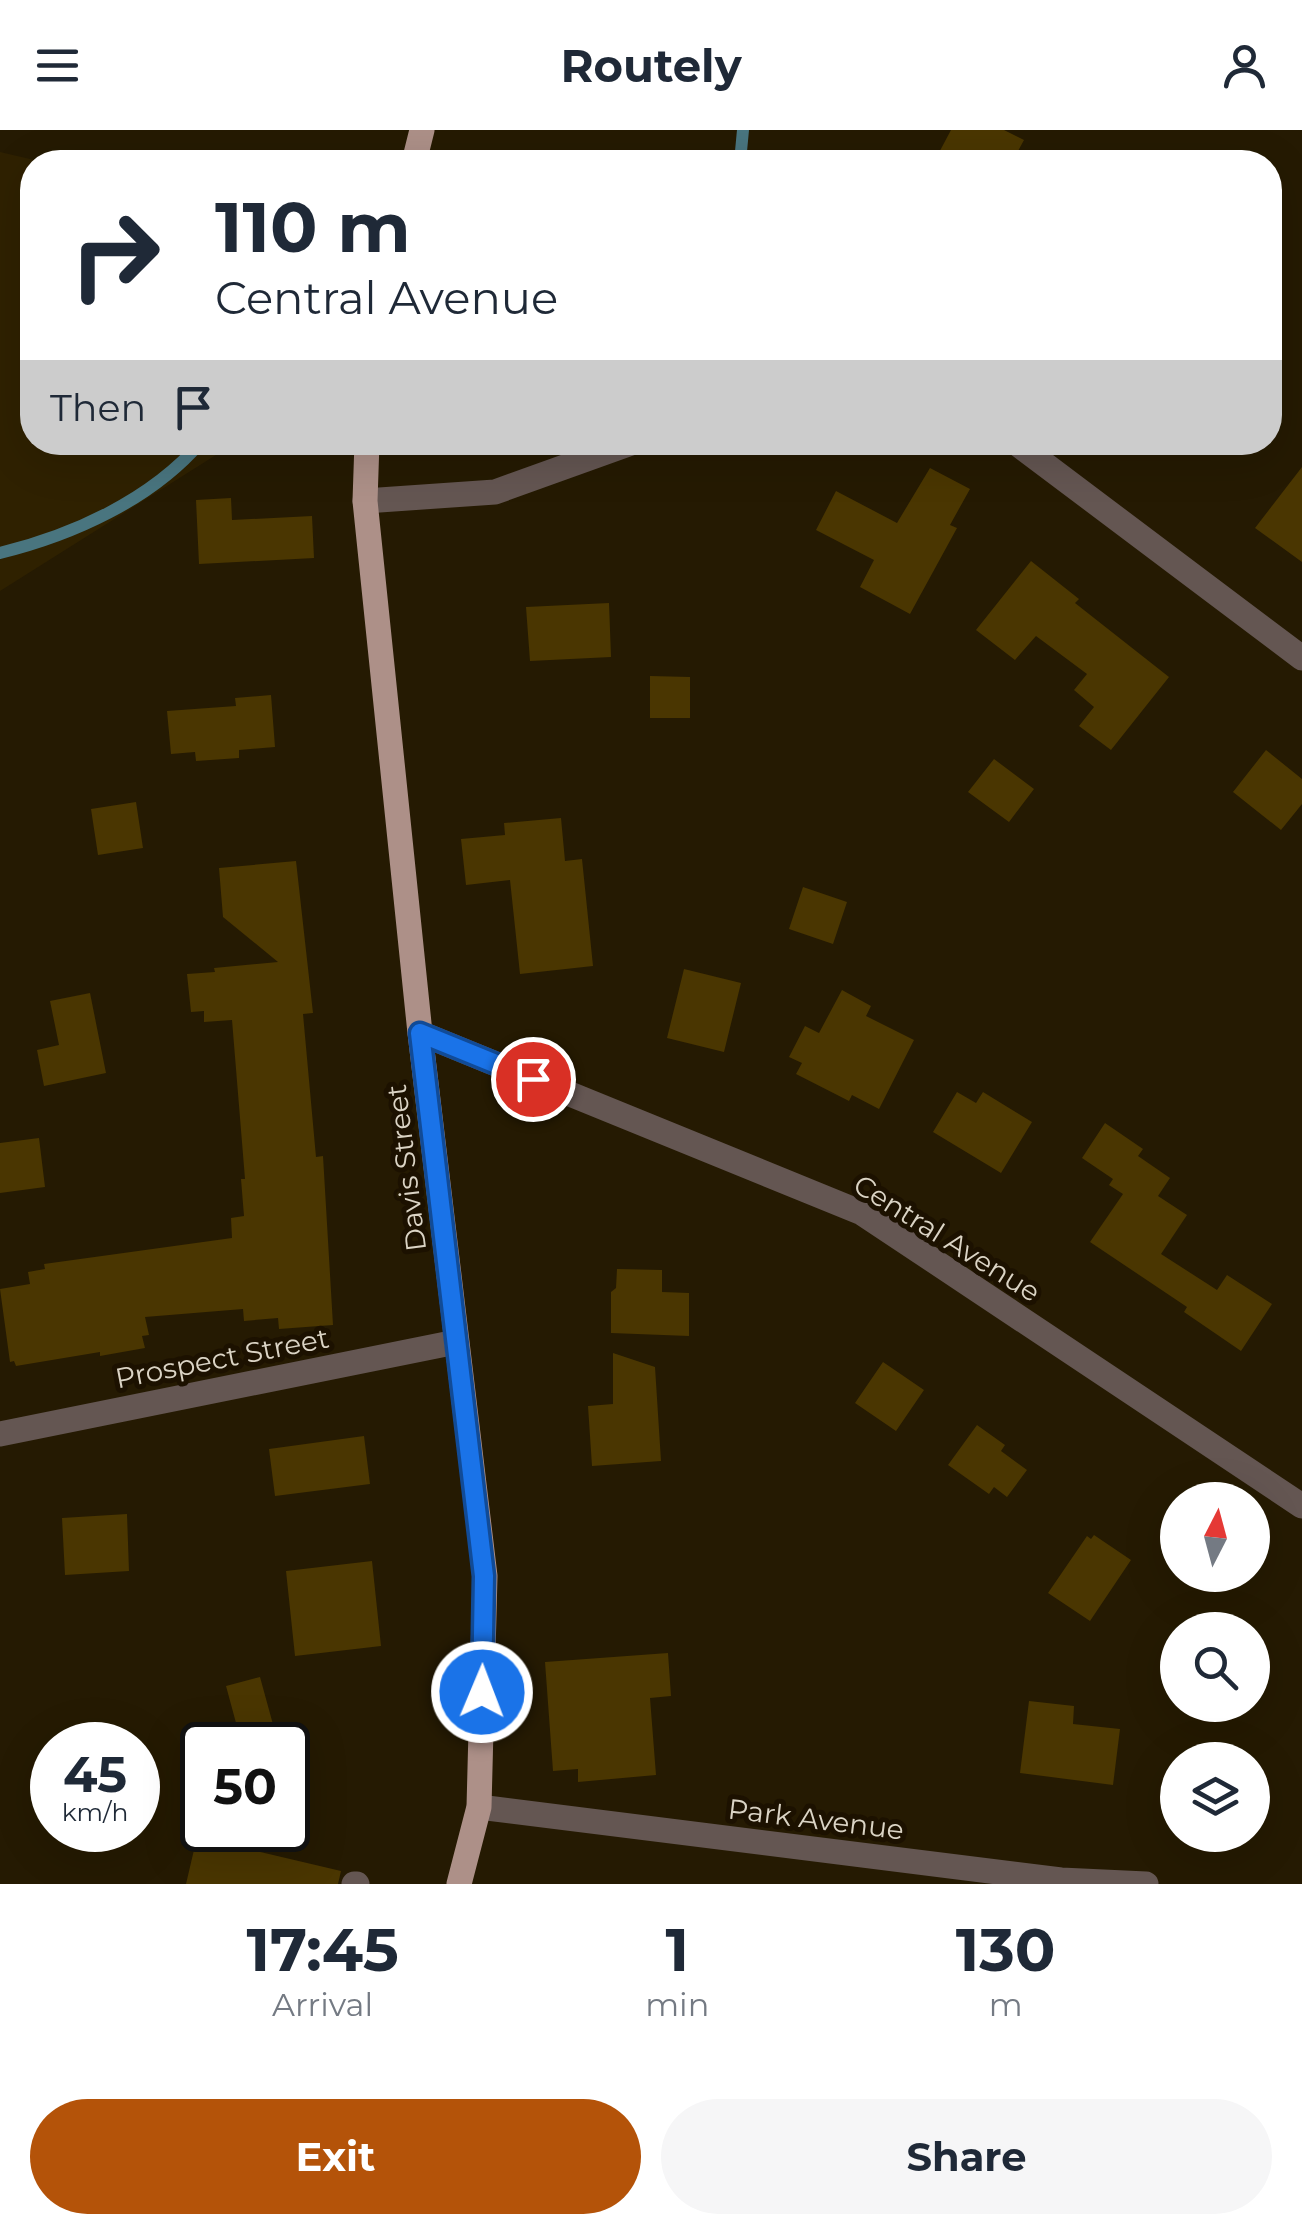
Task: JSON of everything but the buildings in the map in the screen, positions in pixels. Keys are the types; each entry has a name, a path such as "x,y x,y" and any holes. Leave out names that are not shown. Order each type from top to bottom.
{"main road":[{"name":"Davis Street","path":"367,455 365,500 420,1033 484,1576 479,1807 459,1884"}],"street":[{"path":"365,500 494,492 598,455"},
{"path":"1032,455 1302,658"},
{"name":"Central Avenue","path":"420,1033 862,1213 1302,1506"},
{"name":"Prospect Street","path":"0,1434 456,1342"},
{"name":"Park Avenue","path":"479,1807 1061,1880 1146,1884"}],"shaded area":[{"path":"0,152 20,157 20,455 216,455 0,591"}],"waterway":[{"path":"741,150 743,130"},
{"path":"0,553 55,536 109,512 159,481 189,455"}],"route":[{"path":"482,1692 484,1576 420,1033 533,1079"}]}
